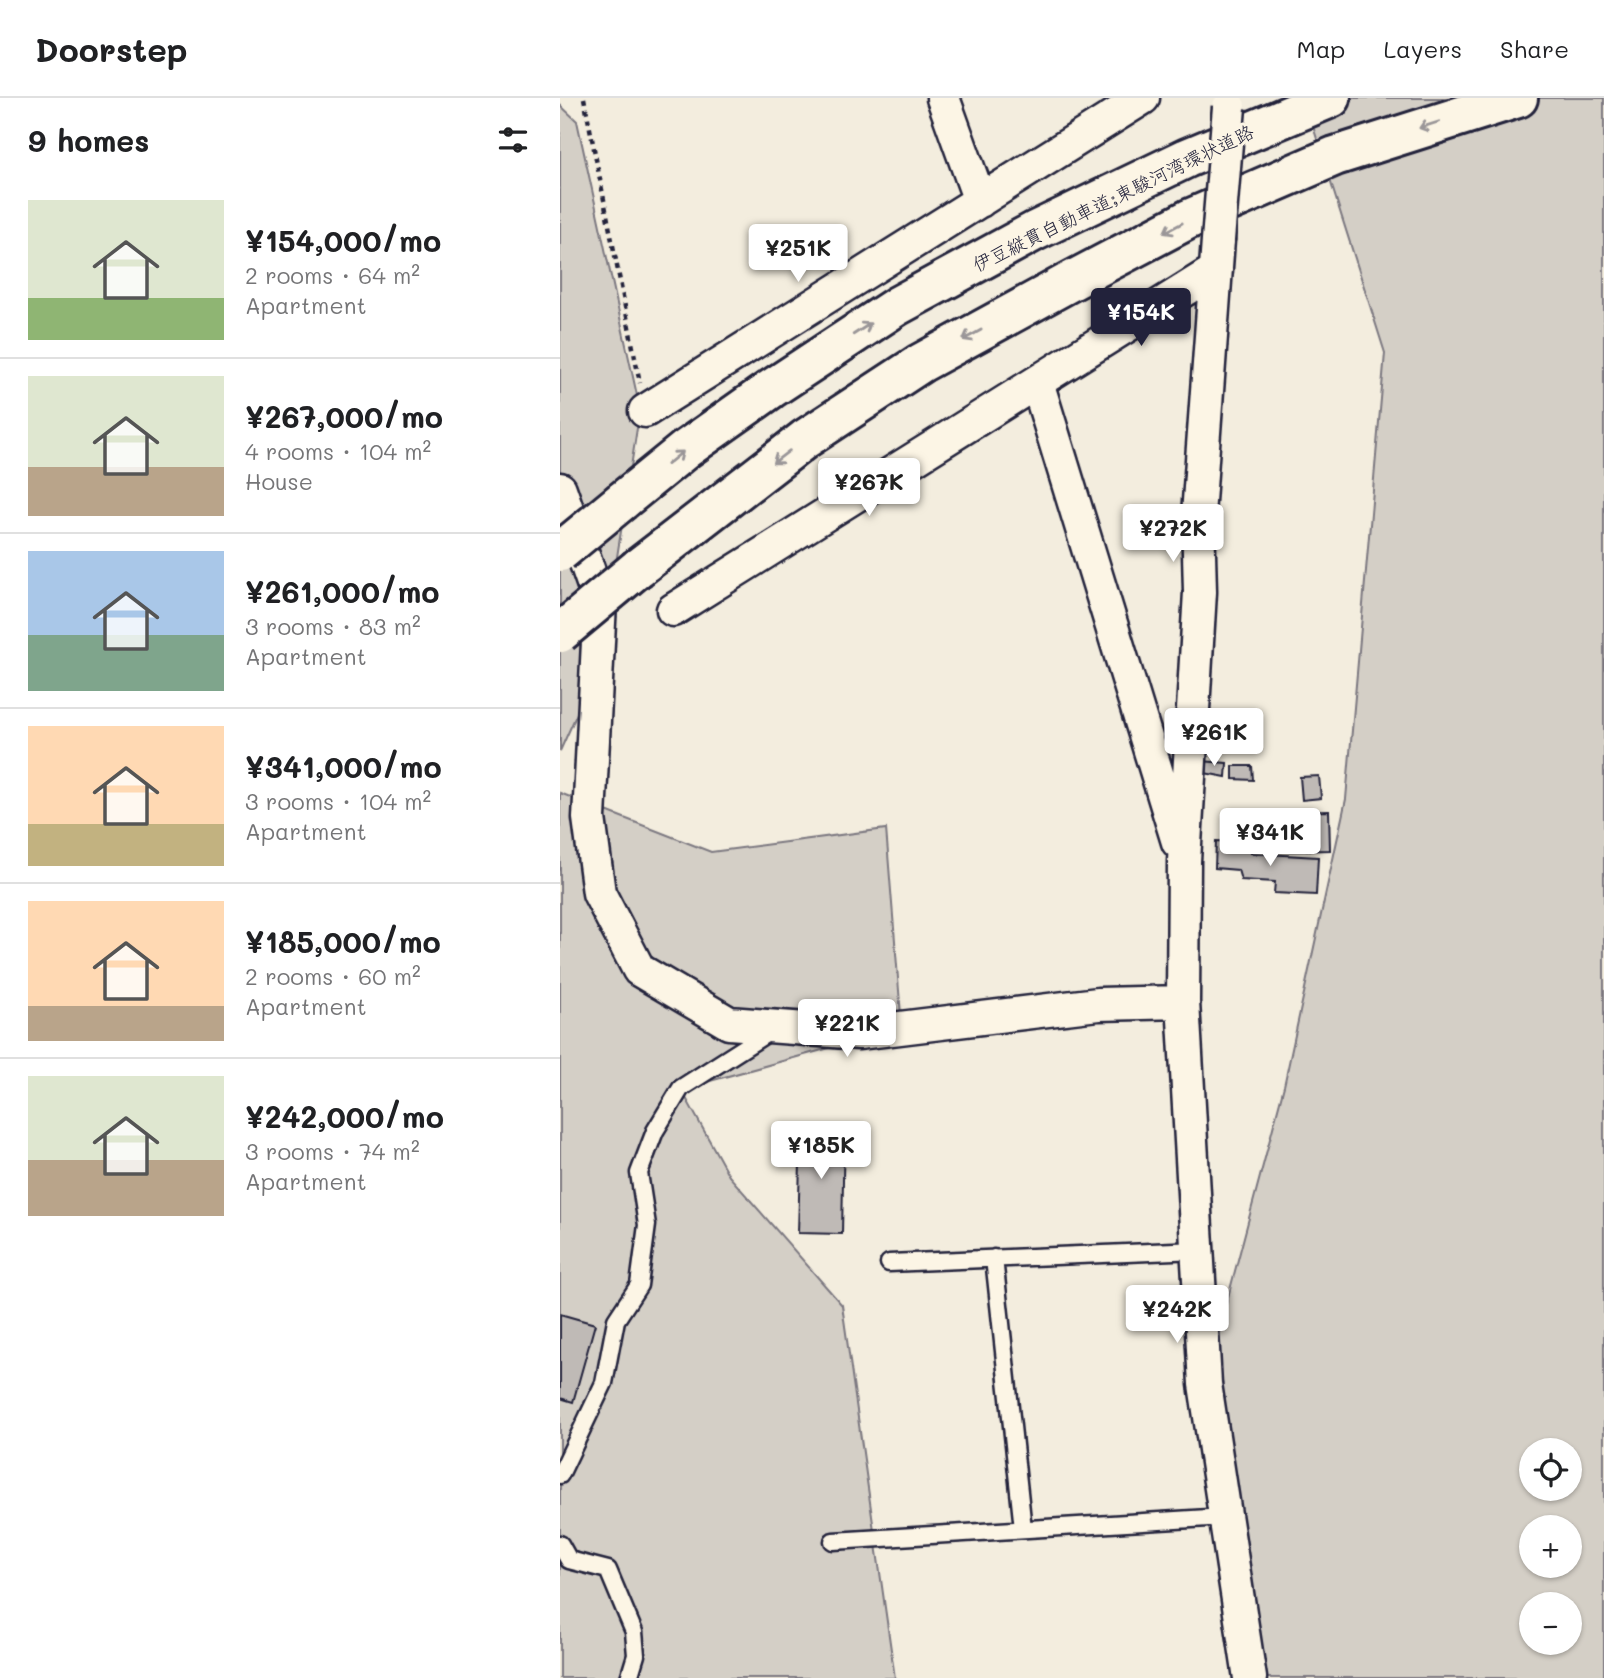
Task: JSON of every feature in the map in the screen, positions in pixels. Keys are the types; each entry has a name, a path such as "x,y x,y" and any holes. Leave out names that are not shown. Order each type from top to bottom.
{"highway":[{"name":"伊豆縦貫自動車道;東駿河湾環状道路","path":"560,552 686,449 897,306 1035,231 1187,158 1331,98"},
{"path":"560,633 638,568 804,439 921,363 1189,219 1335,156 1518,98"}],"street":[{"path":"943,98 980,201"},
{"path":"645,411 1143,98"},
{"path":"1229,103 1198,515 1200,592 1184,861 1183,1002 1205,1384 1250,1678"},
{"path":"673,611 1037,382 1217,255"},
{"path":"1037,382 1184,861"},
{"path":"560,489 600,603 589,818 599,893 639,970 729,1023 859,1033 1098,1004 1183,1002"}],"lane":[{"path":"560,1475 604,1383 616,1320 639,1285 647,1225 639,1173 655,1131 681,1088 777,1027"},
{"path":"889,1263 1198,1251"},
{"path":"994,1258 1023,1529"},
{"path":"833,1541 1225,1517"},
{"path":"560,1544 569,1560 608,1570 634,1632 636,1655 629,1678"}],"path":[{"path":"584,98 645,411"}],"shaded area":[{"path":"1304,98 1604,98 1604,1678 1261,1678 1205,1384 1284,1086 1346,799 1385,353"},
{"path":"560,105 577,121 640,409 601,660 560,751"},
{"path":"560,793 711,852 886,829 902,1028 681,1089 729,1176 842,1305 895,1678 560,1678"}],"building":[{"path":"1201,761 1227,763 1226,777 1199,772"},
{"path":"1233,766 1252,766 1253,780 1233,779"},
{"path":"1319,776 1321,798 1302,800 1300,777"},
{"path":"1329,811 1330,850 1290,851 1289,812"},
{"path":"1216,841 1252,843 1251,853 1318,857 1316,895 1274,893 1275,882 1241,880 1238,870 1215,868"},
{"path":"801,1127 844,1128 842,1234 798,1233"},
{"path":"560,1314 595,1324 573,1402 560,1398"}]}
